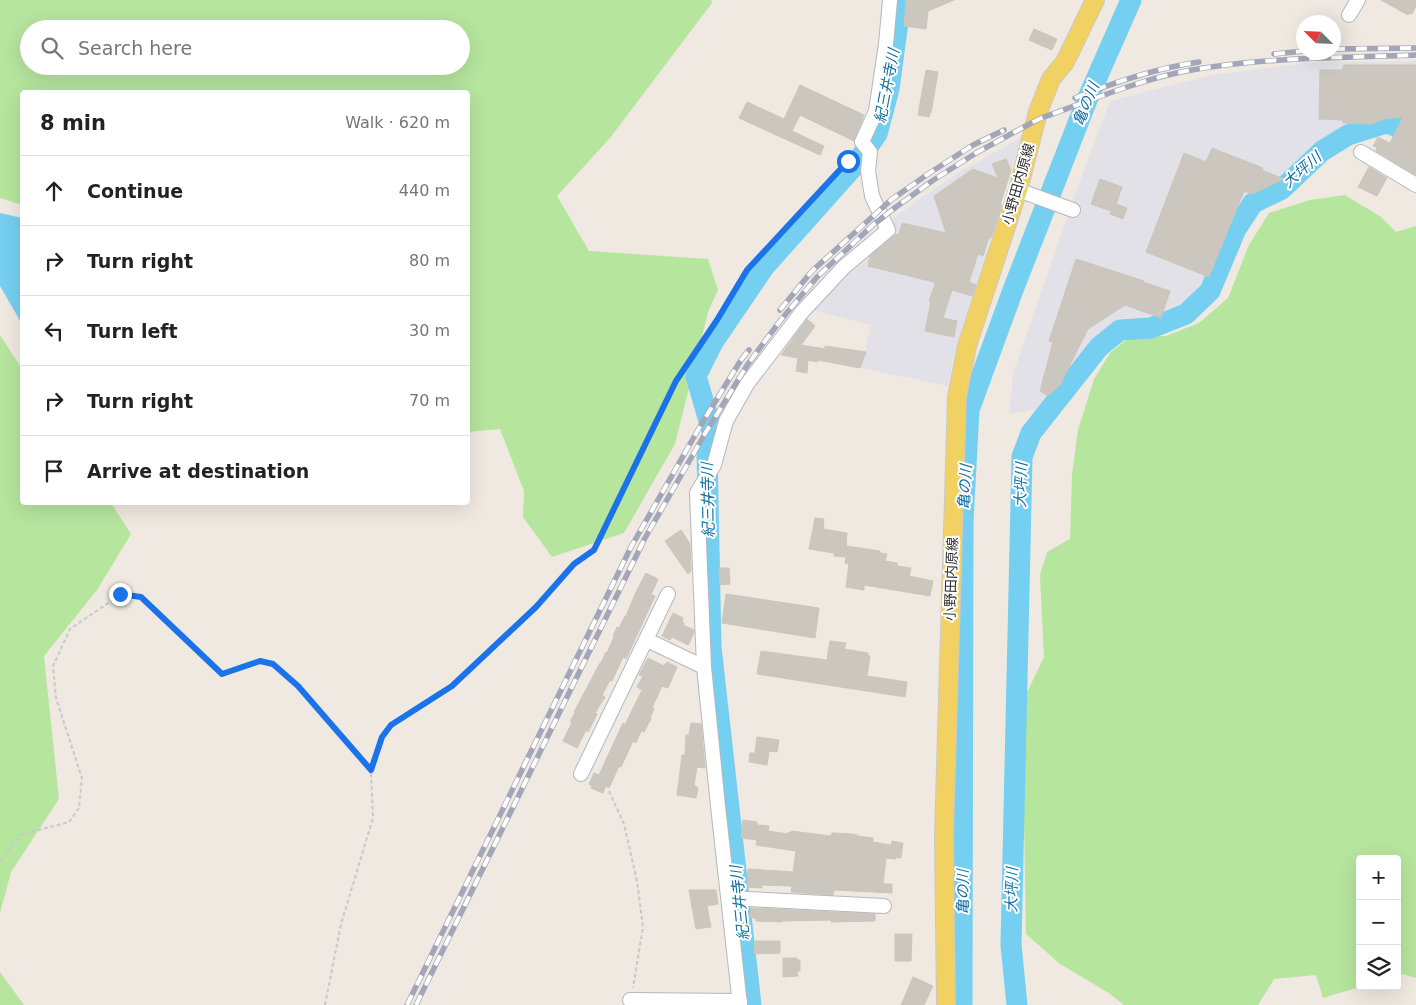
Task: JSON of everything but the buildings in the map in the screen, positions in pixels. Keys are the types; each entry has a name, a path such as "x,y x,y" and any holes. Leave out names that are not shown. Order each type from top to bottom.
{"main road":[{"name":"小野田内原線","path":"946,1005 944,835 956,397 967,346 1022,191 1038,112 1051,80 1065,62 1095,0"}],"street":[{"path":"630,1000 740,1003 736,898 718,806 704,666 697,493 714,465 726,422 746,384 802,312 844,267 888,230 872,196 866,146 876,111 886,44 890,0"},
{"path":"1349,15 1358,0"},
{"path":"1361,152 1416,185"},
{"path":"1022,191 1072,210"},
{"path":"581,774 668,594"},
{"path":"647,640 704,666"},
{"path":"736,898 884,906"}],"path":[{"path":"324,1005 341,924 373,818 371,770 382,737 391,725 452,686 536,607 574,564 594,550 676,381 717,320 747,270 848,161 866,146"},
{"path":"0,862 20,835 69,822 79,808 82,778 56,698 53,666 70,629 120,594 141,597 222,674 260,661 273,664 298,686 371,770"},
{"path":"609,791 624,824 637,881 644,927 630,1000"}],"shaded area":[{"path":"1416,61 1416,129 1402,121 1390,118 1342,130 1269,190 1247,201 1232,222 1213,277 1201,292 1170,316 1154,323 1126,318 1117,320 1097,336 1053,400 1039,409 1009,414 1013,374 1075,194 1110,101 1211,75 1306,63"},
{"path":"1022,137 954,356 948,386 861,368 871,325 809,309 895,231 893,218 961,171"}],"green space":[{"path":"0,0 711,0 712,3 610,138 557,196 589,251 708,259 718,290 708,312 675,444 624,533 552,557 523,517 524,491 500,429 470,432 470,90 20,90 20,204 0,198"},
{"path":"1345,195 1381,217 1396,232 1416,226 1416,978 1401,975 1401,855 1356,855 1356,988 1323,998 1316,975 1274,979 1258,1005 1124,1005 1109,993 1060,964 1026,934 1022,703 1044,657 1040,575 1047,552 1070,539 1072,474 1078,430 1094,379 1110,353 1130,337 1166,336 1199,323 1228,298 1249,245 1269,213 1310,200"},
{"path":"0,335 20,366 20,505 112,505 131,534 97,590 44,656 59,799 11,872 0,913"},
{"path":"0,972 24,1005 0,1005"}],"water":[{"path":"0,213 20,218 20,321 0,286"}],"waterway":[{"name":"紀三井寺川","path":"751,1005 711,647 707,450 714,438 696,376 713,342 764,267 855,165 877,134 889,89 901,0"},
{"name":"亀の川","path":"962,1005 963,521 969,410 1013,290 1087,100 1131,0"},
{"name":"大坪川","path":"1017,1005 1011,945 1022,457 1031,433 1099,347 1120,330 1151,328 1186,314 1210,291 1236,229 1253,203 1282,189 1322,151 1348,135 1386,123 1416,134"}],"railway":[{"path":"1341,49 1416,48"},
{"path":"1274,54 1296,52"},
{"path":"416,1005 645,538 706,432 748,364 780,321 817,277 873,225 932,181 976,153 1044,117 1146,81 1210,67 1298,59 1416,55"},
{"path":"1075,98 1136,76 1199,62"},
{"path":"780,310 812,271 891,200 973,145 1004,130"},
{"path":"407,1005 631,547 702,423 749,350"}],"route":[{"path":"120,594 141,597 222,674 260,661 273,664 298,686 371,770 382,737 391,725 452,686 536,607 574,564 594,550 676,381 717,320 747,270 848,161"}]}
